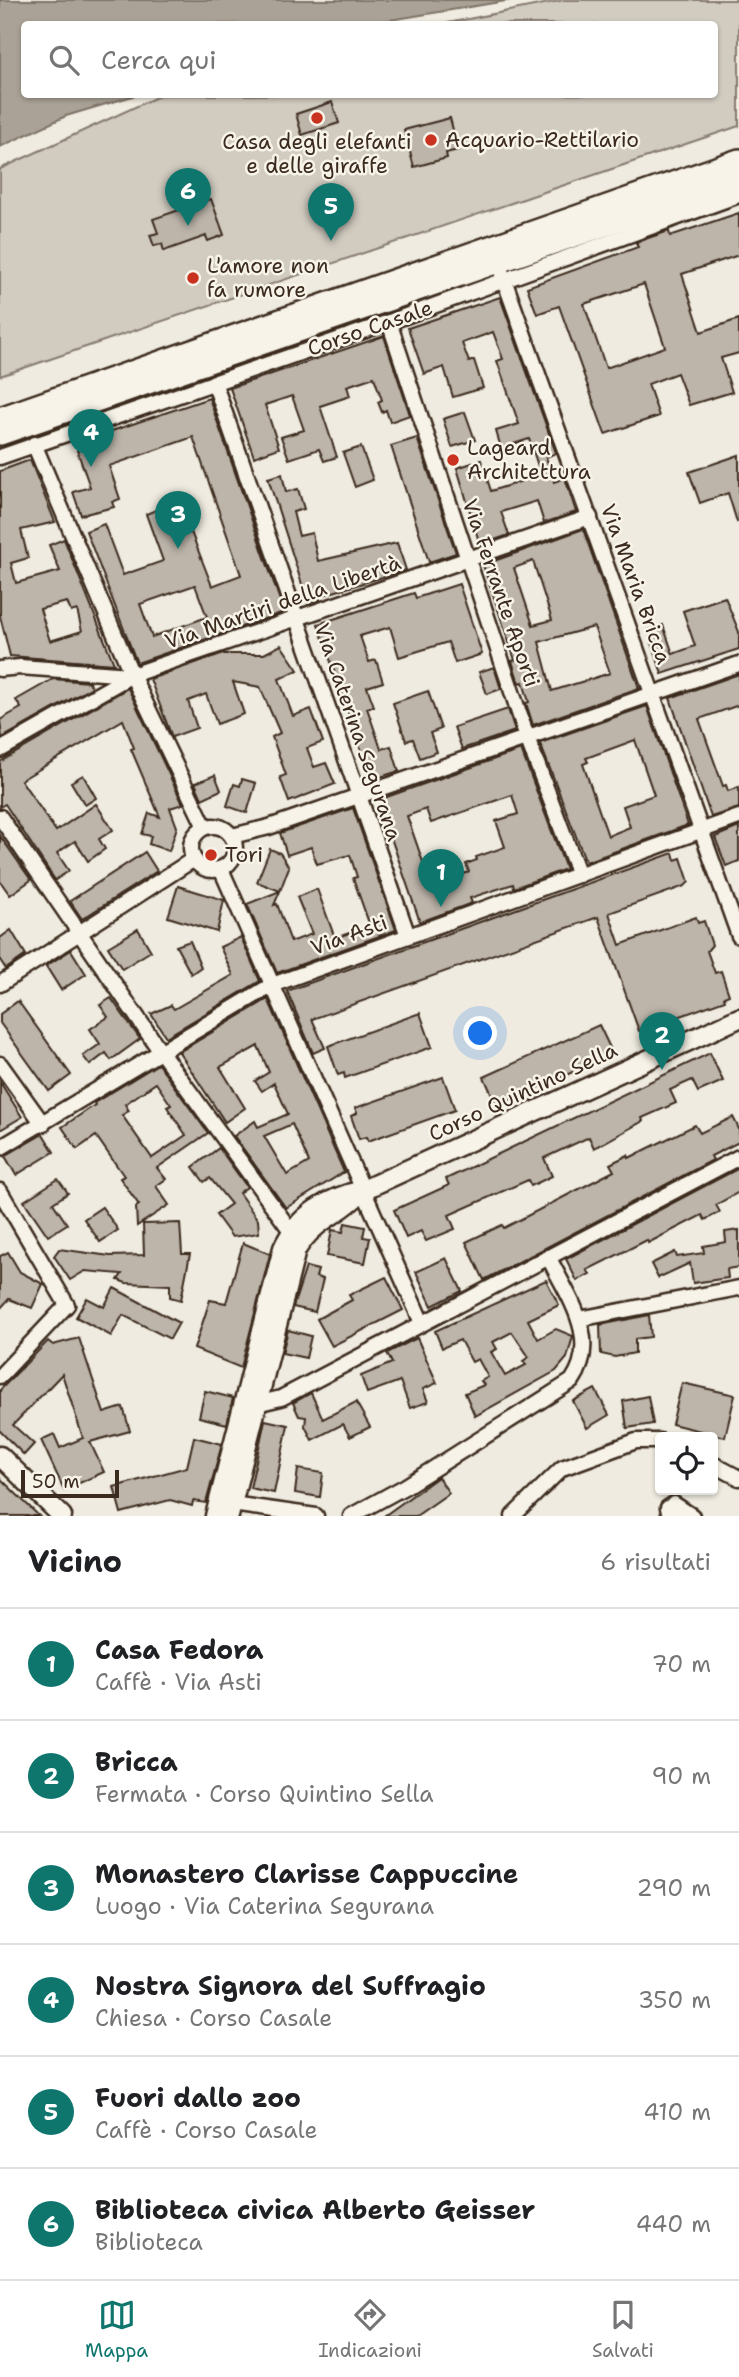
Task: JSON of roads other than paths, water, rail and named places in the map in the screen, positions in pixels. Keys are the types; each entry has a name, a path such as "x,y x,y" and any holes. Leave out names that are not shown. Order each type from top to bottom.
{"main road":[{"name":"Corso Casale","path":"0,418 498,263 739,160"},
{"name":"Corso Casale","path":"0,433 739,179"}],"street":[{"name":"Corso Casale","path":"0,457 388,322 498,263 739,195"},
{"name":"Via Maria Bricca","path":"498,263 739,936"},
{"name":"Via Ferrante Aporti","path":"388,322 528,740 579,875"},
{"name":"Via Caterina Segurana","path":"214,382 357,797 408,936"},
{"path":"34,444 132,675 205,827"},
{"name":"Via Martiri della Libertà","path":"0,750 132,675 468,562 590,517"},
{"path":"232,836 528,740 739,664"},
{"path":"0,668 132,675"},
{"path":"0,817 161,1052 291,1231"},
{"name":"Via Asti","path":"0,1148 272,985 739,817"},
{"path":"205,827 221,827 232,836 236,850 233,858 221,869 208,869 194,859 192,841 205,827"},
{"path":"0,984 194,859"},
{"path":"221,869 422,1323"},
{"name":"Corso Quintino Sella","path":"231,1510 283,1248 291,1231 318,1208 344,1194 363,1190 739,1018"},
{"path":"0,1064 43,1124"},
{"path":"252,1404 281,1398 739,1157"},
{"name":"Corso Quintino Sella","path":"215,1516 252,1404 296,1250 317,1223 350,1205 363,1190"},
{"path":"0,1191 67,1305 0,1376"},
{"path":"351,1516 406,1486 505,1420 572,1381 584,1359 586,1342 579,1319 549,1258"},
{"path":"579,1319 739,1288"},
{"path":"513,1516 562,1468 636,1441 655,1441"},
{"path":"0,1456 62,1516"},
{"path":"718,1467 739,1478"},
{"path":"670,1516 667,1511 674,1504 692,1516"},
{"path":"231,1510 316,1516"}],"place":[{"name":"Casa degli elefanti e delle giraffe","path":"317,118"},
{"name":"Acquario-Rettilario","path":"431,140"},
{"name":"Biblioteca civica Alberto Geisser","path":"188,226"},
{"name":"Fuori dallo zoo","path":"331,241"},
{"name":"L'amore non fa rumore","path":"193,278"},
{"name":"Lageard Architettura","path":"453,460"},
{"name":"Nostra Signora del Suffragio","path":"91,467"},
{"name":"Monastero Clarisse Cappuccine","path":"178,549"},
{"name":"Tori","path":"211,855"},
{"name":"Casa Fedora","path":"441,907"},
{"name":"Bricca","path":"662,1070"}]}
